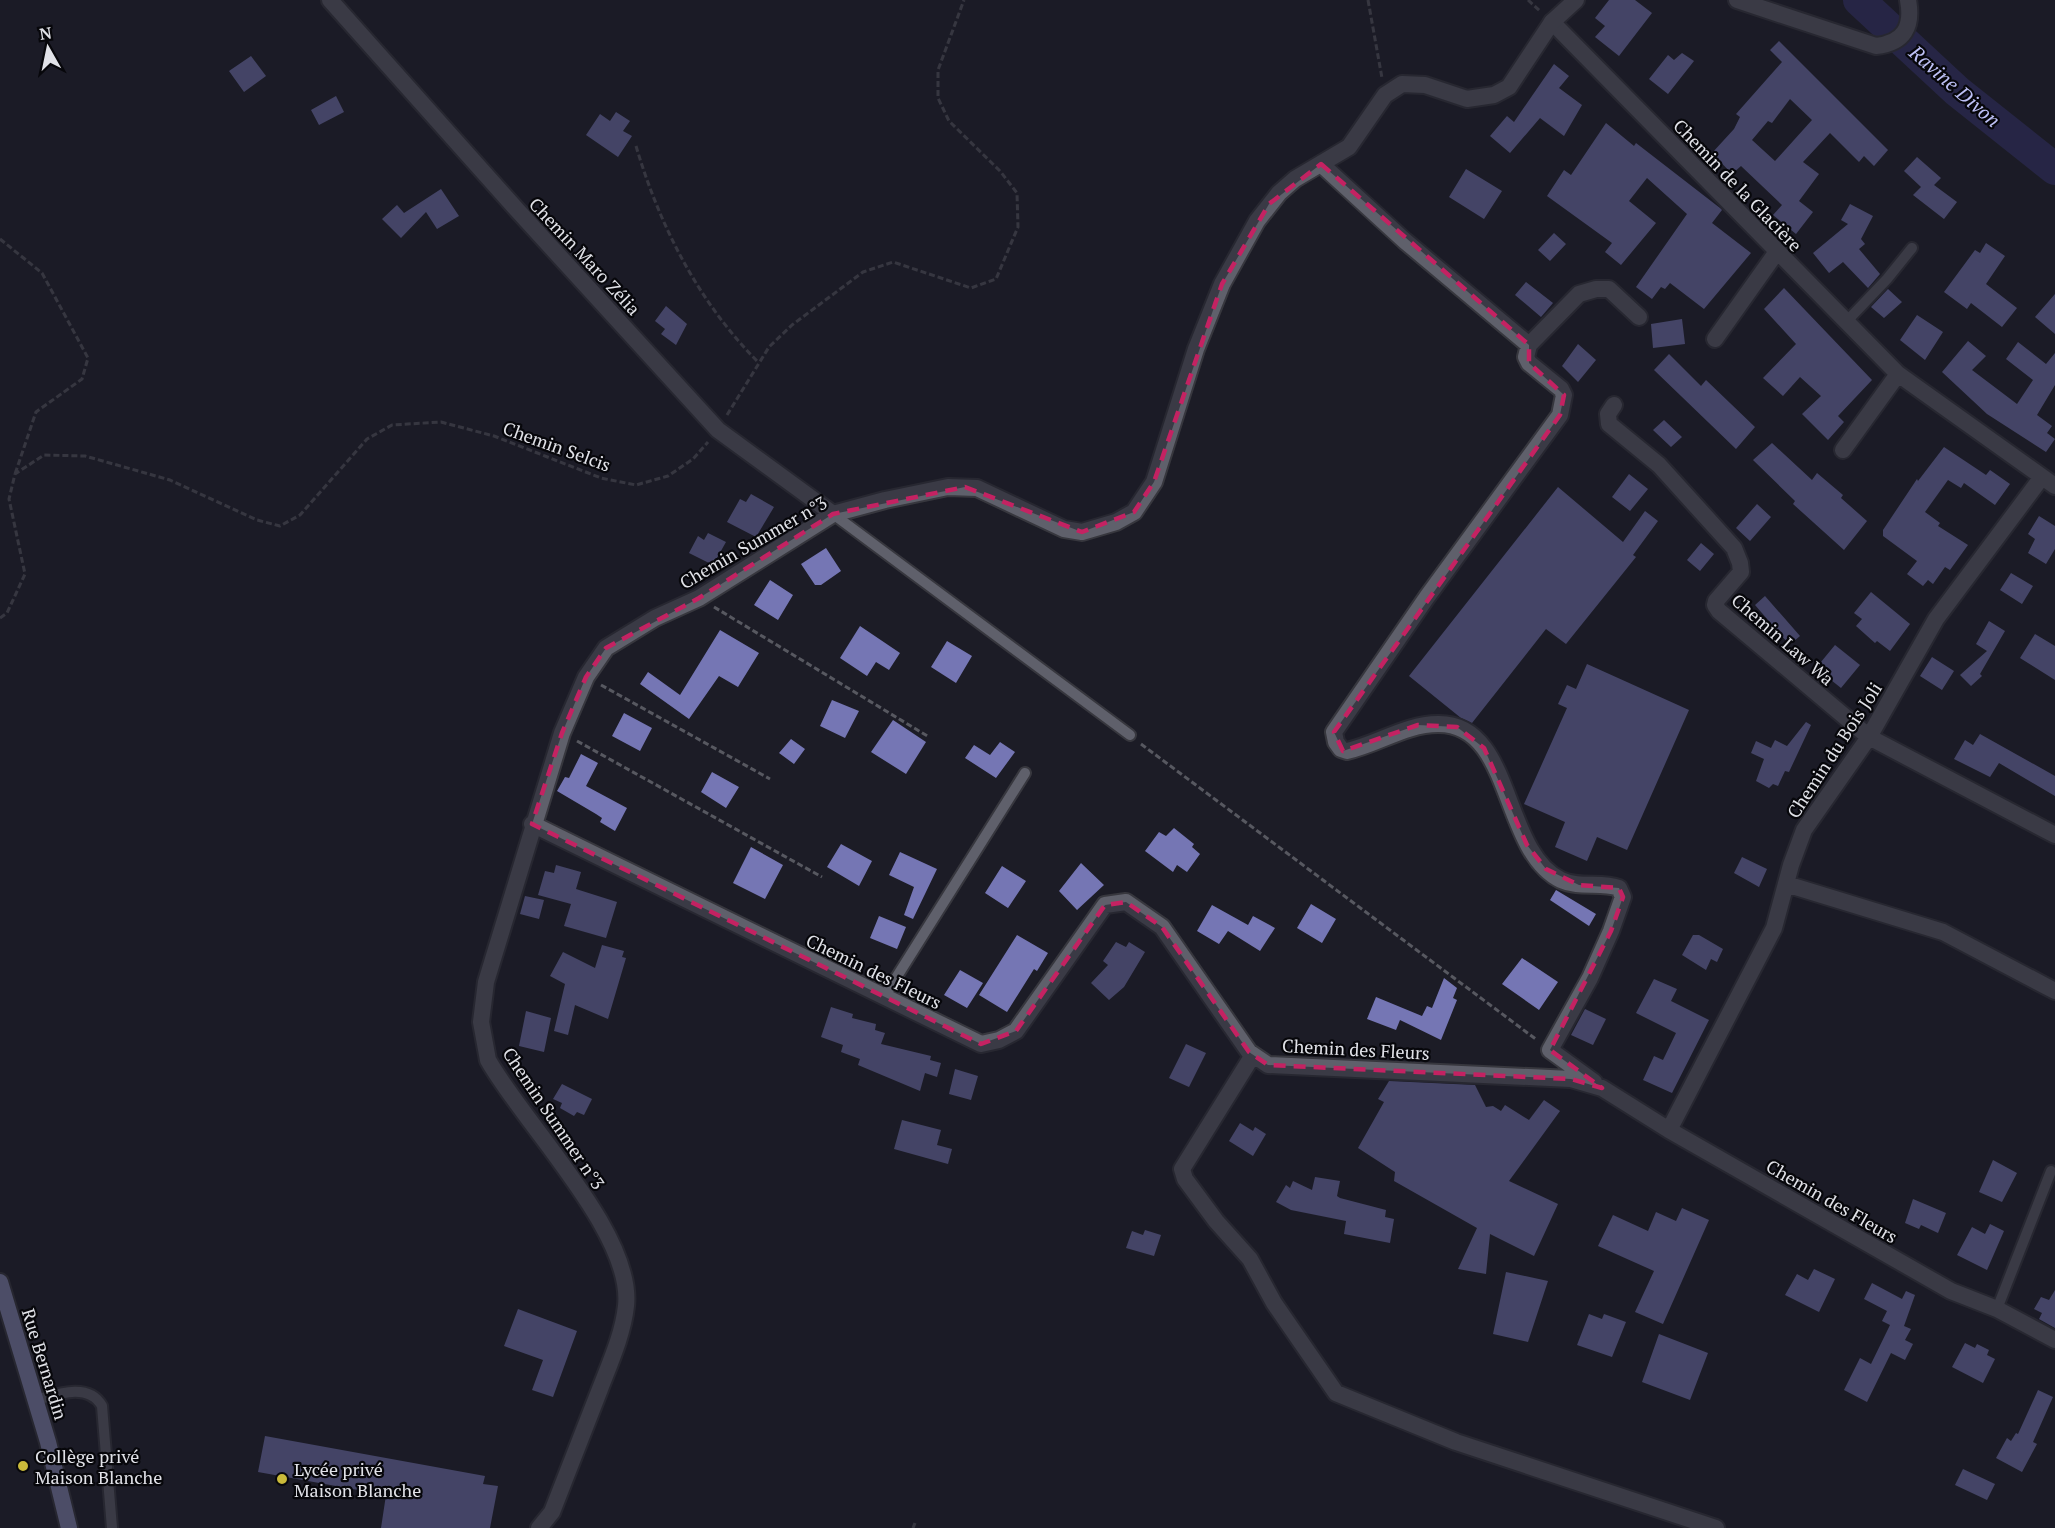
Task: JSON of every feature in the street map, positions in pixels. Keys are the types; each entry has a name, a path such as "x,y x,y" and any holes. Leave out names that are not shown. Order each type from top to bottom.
{"main road":[{"name":"Rue Bernardin","path":"0,1282 36,1400 62,1493 69,1528"}],"street":[{"name":"Chemin Maro Zélia","path":"330,0 718,430 833,514"},
{"name":"Chemin Summer n°3","path":"539,1528 552,1512 614,1352 626,1307 622,1263 600,1220 497,1076 488,1060 481,1022 486,981 532,824 562,733 586,677 606,648 655,618 699,598 833,514 948,487 977,488 1064,529 1082,532 1116,522 1134,512 1154,482 1196,349 1222,284 1269,204 1295,179 1349,147 1385,95 1402,84 1411,82 1467,99 1494,95 1509,87 1552,22 1576,0"},
{"path":"1737,0 1876,46 1891,44 1900,39 1907,27 1910,11 1908,0"},
{"name":"Chemin de la Glacière","path":"1552,22 1776,253 1898,374 2048,481"},
{"path":"1321,164 1405,241 1529,345"},
{"path":"1715,339 1776,253"},
{"path":"1602,1088 1550,1050 1590,978 1611,931 1623,897 1619,888 1579,885 1561,880 1546,869 1527,845 1498,775 1484,748 1474,736 1466,731 1440,724 1418,726 1347,751 1341,749 1336,742 1334,732 1427,597 1560,415 1564,395 1529,363 1526,357 1529,345 1579,294 1596,289 1609,289 1640,317"},
{"path":"1844,450 1898,374"},
{"name":"Chemin Law Wa","path":"1614,405 1608,414 1609,424 1659,465 1734,548 1741,572 1716,601 1716,608 1869,737 2055,835"},
{"name":"Chemin du Bois Joli","path":"1668,1130 1774,928 1804,830 1869,737 1936,618 2048,481"},
{"name":"Chemin des Fleurs","path":"532,824 981,1044 999,1040 1016,1031 1105,905 1126,902 1162,927 1253,1055 1268,1065 1571,1079 1602,1088 1668,1130 1951,1292 1997,1309 2055,1340"},
{"path":"1786,884 1943,932 2055,991"},
{"path":"1253,1055 1182,1169 1185,1179 1210,1213 1250,1259 1274,1302 1331,1388 1368,1408 1456,1442 1716,1528"}],"lane":[{"path":"1846,322 1887,279 1912,248"},
{"path":"833,514 1130,735"},
{"path":"884,997 1025,773"},
{"path":"1997,1309 2051,1171"},
{"path":"36,1400 65,1392 87,1392 97,1397 102,1406 112,1528"}],"path":[{"name":"Chemin Selcis","path":"15,474 44,454 85,456 170,480 257,520 280,526 300,515 368,439 392,425 441,422 494,436 601,478 636,485 668,476 693,459 718,430 769,347 792,325 863,272 893,262 971,288 996,279 1018,227 1017,193 999,171 949,121 938,98 938,70 964,0"},
{"path":"1368,0 1385,95"},
{"path":"636,146 654,199 673,242 714,311 733,337 759,363"},
{"path":"0,239 42,273 88,358 82,379 36,412 15,474 9,499 25,574 7,613 0,618"},
{"path":"699,598 928,736"},
{"path":"586,677 770,780"},
{"path":"562,733 822,877"},
{"path":"1130,735 1550,1050"}],"highlighted area":[{"path":"1321,164 1529,345 1529,363 1564,395 1560,415 1334,732 1343,751 1418,725 1457,727 1484,748 1527,845 1546,869 1579,885 1619,888 1623,897 1611,931 1550,1050 1602,1088 1571,1079 1268,1065 1249,1052 1162,927 1126,902 1105,905 1016,1031 981,1044 532,824 562,733 586,677 606,648 699,598 833,514 965,487 1082,532 1134,512 1154,482 1222,284 1269,204"}],"building":[{"path":"1609,0 1635,0 1652,13 1619,56 1595,37 1605,26 1595,18"},
{"path":"1779,41 1888,150 1874,166 1864,156 1859,162 1830,133 1803,162 1819,174 1799,201 1813,212 1796,234 1773,215 1782,205 1741,166 1732,174 1712,153 1734,129 1740,117 1736,114 1782,62 1770,50","holes":["1790,99 1812,120 1775,161 1752,140 1768,121 1772,123"]},
{"path":"1682,53 1694,61 1668,94 1649,79 1668,55 1674,60"},
{"path":"251,56 266,76 244,92 229,71"},
{"path":"1554,64 1569,76 1559,88 1582,105 1564,136 1540,118 1510,153 1490,136 1507,116 1514,122"},
{"path":"336,96 344,112 319,125 311,110"},
{"path":"616,112 630,121 623,131 632,136 618,157 586,135 600,114 610,121"},
{"path":"1606,123 1634,146 1636,143 1720,208 1722,210 1712,223 1751,253 1704,309 1670,283 1665,289 1661,287 1652,299 1636,287 1687,214 1647,178 1629,201 1656,223 1621,265 1605,252 1612,243 1547,196 1564,170 1571,175"},
{"path":"1917,157 1941,178 1934,185 1957,202 1944,219 1913,195 1921,187 1904,171"},
{"path":"1466,169 1502,191 1484,219 1449,197"},
{"path":"441,189 459,216 437,229 426,212 401,238 382,219 397,205 404,213"},
{"path":"1850,204 1873,216 1861,239 1865,244 1859,249 1880,274 1868,288 1843,262 1829,273 1813,253 1848,224 1841,220"},
{"path":"1554,233 1566,244 1550,261 1538,250"},
{"path":"1986,243 2005,256 1986,284 2017,308 2002,327 1971,303 1967,309 1944,292 1975,250 1980,253"},
{"path":"1526,282 1553,303 1541,317 1515,295"},
{"path":"1784,288 1872,380 1838,416 1844,422 1828,440 1802,414 1821,396 1800,377 1783,396 1763,378 1796,344 1764,309"},
{"path":"1888,289 1902,302 1884,318 1871,307"},
{"path":"2055,294 2055,334 2035,317"},
{"path":"666,306 687,324 676,345 661,334 665,329 655,321"},
{"path":"1917,315 1943,332 1925,360 1900,340"},
{"path":"1682,319 1685,344 1653,348 1651,324"},
{"path":"1968,341 1986,356 1972,370 2017,404 2033,380 2006,359 2018,342 2046,364 2055,353 2055,385 2037,415 2052,426 2047,433 2055,439 2046,452 1987,414 1942,372"},
{"path":"1578,344 1596,360 1578,382 1562,366"},
{"path":"1669,354 1701,386 1706,380 1755,427 1736,449 1654,370"},
{"path":"1664,420 1682,437 1671,447 1653,430"},
{"path":"1772,443 1812,480 1817,473 1843,495 1841,498 1867,521 1844,550 1793,504 1795,501 1753,460"},
{"path":"1944,447 1986,475 1990,470 2010,484 1995,505 1964,483 1961,488 1948,480 1925,512 1940,523 1938,526 1968,545 1950,570 1945,567 1933,584 1928,580 1923,586 1907,574 1917,561 1883,536 1883,530 1917,479 1918,481"},
{"path":"1629,474 1648,489 1630,511 1612,497"},
{"path":"1558,487 1623,542 1645,511 1658,521 1633,555 1636,557 1566,644 1546,629 1472,723 1461,718 1409,676"},
{"path":"751,494 774,507 756,537 727,522 740,499 746,502"},
{"path":"1757,504 1771,517 1750,541 1736,528"},
{"path":"2039,516 2055,526 2055,549 2046,564 2028,553 2035,539 2028,534"},
{"path":"708,533 726,542 713,565 689,553 698,536 704,540"},
{"path":"1701,543 1714,554 1700,571 1687,560"},
{"path":"826,548 841,571 821,585 815,585 801,564"},
{"path":"2011,573 2033,586 2022,604 2000,590"},
{"path":"770,580 793,595 778,620 754,605"},
{"path":"1871,592 1910,624 1890,651 1877,641 1875,643 1856,626 1862,619 1854,613"},
{"path":"1765,596 1800,636 1793,642 1787,642 1755,605"},
{"path":"1989,621 2005,631 1980,674 1982,676 1971,686 1960,675 1987,651 1976,644"},
{"path":"860,626 900,653 889,670 876,662 867,676 840,658"},
{"path":"720,630 759,653 738,687 719,676 689,719 640,684 648,672 680,695"},
{"path":"2035,634 2055,646 2055,680 2020,658"},
{"path":"947,641 972,656 956,683 931,667"},
{"path":"1835,645 1860,665 1841,688 1816,668"},
{"path":"1932,657 1954,671 1942,690 1920,676"},
{"path":"1587,664 1689,710 1627,850 1597,837 1587,861 1555,847 1565,822 1524,804 1567,708 1558,704 1567,685 1576,689"},
{"path":"832,700 859,711 845,738 820,726"},
{"path":"624,713 652,728 640,751 612,736"},
{"path":"893,720 926,742 906,774 871,752"},
{"path":"1806,722 1811,725 1789,772 1785,771 1778,786 1773,784 1769,788 1756,781 1764,759 1751,753 1756,741 1771,748 1775,740 1787,746"},
{"path":"1980,734 2055,776 2055,796 1999,763 1990,777 1954,759 1965,740 1973,745"},
{"path":"791,739 805,749 794,764 779,753"},
{"path":"1000,742 1015,752 996,778 965,758 974,745 990,755"},
{"path":"581,754 598,763 586,786 627,808 615,831 600,822 602,818 557,791 565,777 569,778"},
{"path":"712,772 739,787 726,808 701,792"},
{"path":"1174,828 1194,844 1192,847 1200,854 1187,872 1177,865 1173,872 1145,851 1159,832 1166,836"},
{"path":"841,844 872,861 859,886 827,867"},
{"path":"751,847 783,865 765,899 733,883"},
{"path":"900,852 937,869 913,919 904,915 914,887 889,875"},
{"path":"1742,857 1767,869 1759,887 1734,873"},
{"path":"1081,863 1104,885 1077,910 1059,891"},
{"path":"556,865 581,872 576,889 617,902 606,938 564,926 571,904 538,895 545,871 554,873"},
{"path":"1002,866 1026,881 1008,908 985,893"},
{"path":"1556,890 1596,914 1589,926 1550,900"},
{"path":"525,896 544,900 539,919 520,914"},
{"path":"1311,904 1336,919 1322,943 1297,928"},
{"path":"1212,905 1248,925 1253,916 1275,928 1260,951 1228,931 1219,944 1197,931"},
{"path":"879,916 906,927 897,949 870,938"},
{"path":"1017,935 1048,953 1037,971 1034,969 1007,1012 979,995"},
{"path":"1693,935 1699,935 1723,949 1717,962 1711,959 1706,970 1682,955"},
{"path":"1116,942 1126,947 1129,942 1145,952 1124,987 1109,1000 1091,983 1108,965 1103,961"},
{"path":"602,945 624,951 622,957 626,958 608,1019 575,1005 568,1035 554,1031 565,984 550,976 563,952 595,968"},
{"path":"1522,958 1558,982 1539,1010 1502,984"},
{"path":"960,970 983,983 967,1008 944,995"},
{"path":"1444,978 1457,988 1453,998 1457,1000 1441,1040 1400,1020 1396,1030 1367,1019 1376,997 1422,1016 1427,1006 1432,1008"},
{"path":"1654,979 1677,989 1671,1001 1709,1020 1672,1093 1643,1080 1654,1056 1663,1060 1676,1033 1636,1013"},
{"path":"831,1007 853,1014 852,1018 876,1024 875,1030 885,1033 881,1044 931,1056 930,1060 941,1063 937,1077 925,1073 920,1091 858,1065 860,1059 841,1052 843,1045 821,1037"},
{"path":"1585,1009 1606,1019 1593,1045 1571,1035"},
{"path":"526,1011 551,1018 544,1052 519,1046"},
{"path":"1186,1044 1206,1053 1189,1087 1169,1078"},
{"path":"955,1069 978,1076 971,1100 949,1094"},
{"path":"1389,1081 1475,1085 1486,1107 1493,1106 1501,1111 1505,1105 1529,1120 1544,1100 1560,1111 1509,1181 1558,1204 1534,1256 1490,1234 1486,1274 1458,1269 1477,1228 1394,1181 1395,1172 1358,1148 1384,1102 1378,1099"},
{"path":"562,1084 592,1099 584,1115 577,1112 574,1116 560,1108 562,1103 553,1099"},
{"path":"902,1120 941,1130 937,1145 952,1149 948,1164 894,1149"},
{"path":"1240,1123 1253,1131 1255,1127 1266,1134 1253,1156 1229,1141"},
{"path":"1993,1160 2017,1173 2002,1202 1979,1192"},
{"path":"1315,1177 1340,1181 1337,1196 1340,1198 1386,1210 1385,1217 1394,1219 1390,1243 1344,1234 1346,1221 1291,1210 1276,1202 1286,1185 1290,1188 1293,1181 1312,1190"},
{"path":"1913,1199 1946,1213 1938,1233 1921,1225 1919,1229 1905,1223"},
{"path":"1682,1208 1709,1220 1663,1324 1635,1312 1654,1271 1598,1246 1613,1215 1648,1231 1656,1212 1676,1221"},
{"path":"1990,1224 2004,1231 1987,1270 1957,1255 1972,1227 1985,1234"},
{"path":"1145,1230 1161,1235 1154,1256 1126,1248 1132,1231 1143,1235"},
{"path":"1814,1269 1835,1279 1819,1312 1785,1295 1797,1274 1808,1280"},
{"path":"1506,1272 1548,1281 1528,1342 1493,1334"},
{"path":"1872,1283 1902,1299 1906,1291 1915,1295 1904,1326 1911,1329 1905,1340 1913,1344 1905,1360 1891,1353 1867,1402 1844,1390 1860,1358 1871,1364 1890,1325 1882,1321 1887,1311 1864,1299"},
{"path":"2055,1290 2055,1328 2039,1319 2042,1313 2034,1309 2041,1297 2049,1300"},
{"path":"518,1309 577,1331 553,1397 532,1390 543,1360 504,1346"},
{"path":"1589,1314 1602,1319 1604,1314 1626,1322 1612,1357 1577,1345"},
{"path":"1659,1334 1708,1353 1690,1400 1642,1382"},
{"path":"1965,1343 1975,1348 1977,1344 1989,1350 1987,1355 1995,1359 1983,1383 1952,1367"},
{"path":"2038,1390 2053,1397 2033,1442 2037,1444 2022,1472 1996,1458 2007,1438 2011,1441 2016,1433 2018,1434"},
{"path":"265,1436 485,1476 483,1484 498,1486 490,1528 381,1528 386,1495 258,1472"},
{"path":"1963,1469 1995,1484 1987,1500 1955,1485"}],"waterway":[{"name":"Ravine Divon","path":"1859,0 1957,91 2055,169"}],"place":[{"name":"Collège privé Maison Blanche","path":"23,1466"},
{"name":"Lycée privé Maison Blanche","path":"282,1479"}]}
